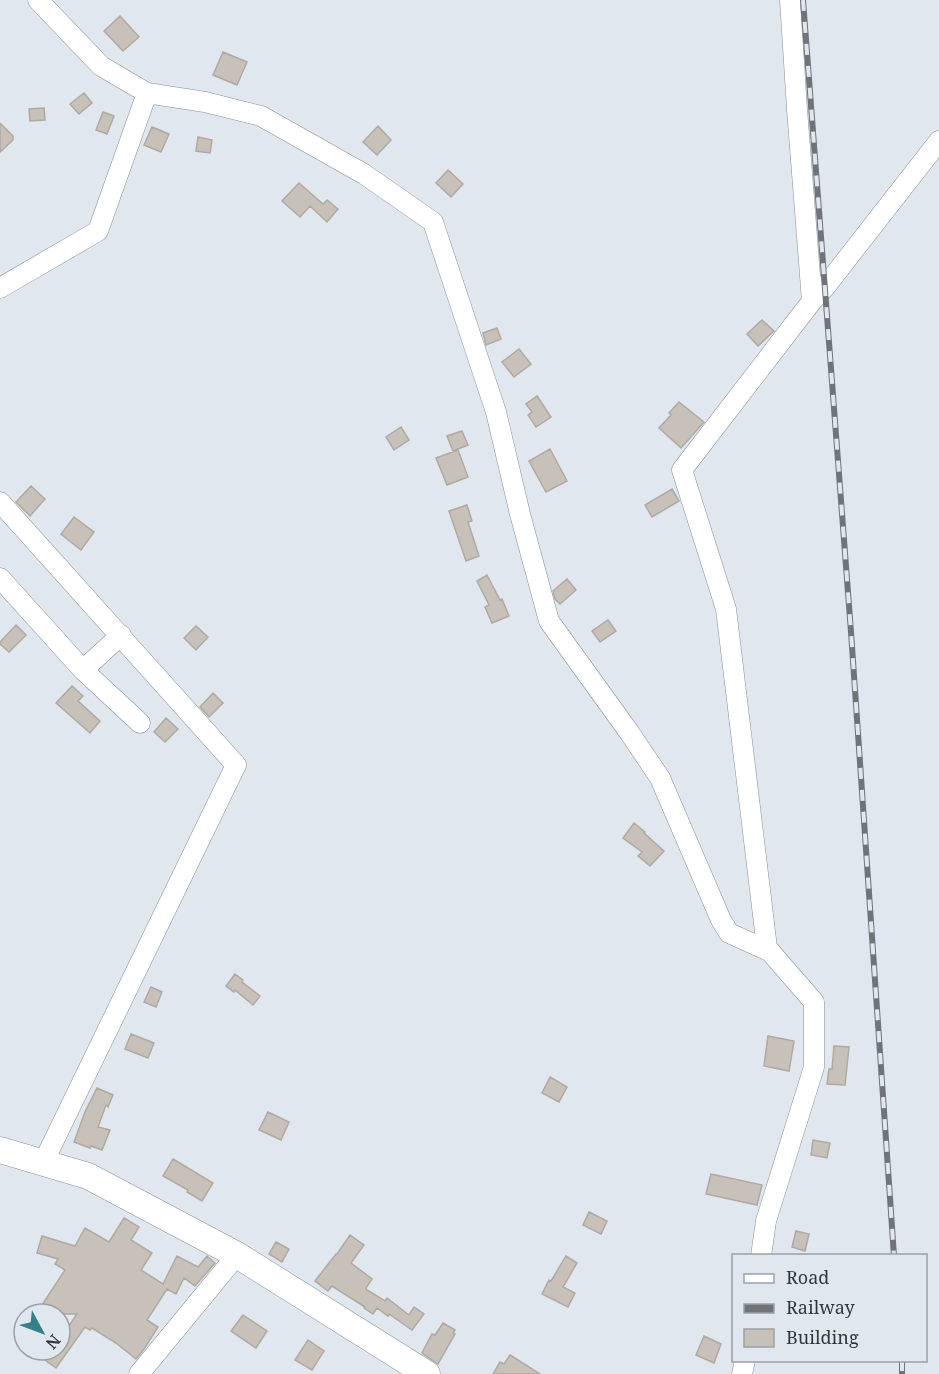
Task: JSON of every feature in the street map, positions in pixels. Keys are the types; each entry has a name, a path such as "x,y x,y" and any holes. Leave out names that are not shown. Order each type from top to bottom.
{"main road":[{"path":"0,1150 88,1176 237,1255 427,1374"}],"street":[{"path":"38,0 100,66 147,93 205,102 261,116 364,174 433,222 496,411 520,514 549,621 660,778 721,920 729,933 771,952"},
{"path":"790,0 812,301"},
{"path":"0,288 98,231 147,93"},
{"path":"761,1254 766,1221 814,1067 813,1002 767,948 726,609 682,470 939,141"},
{"path":"0,502 236,765 44,1163"},
{"path":"0,578 83,670 140,723"},
{"path":"83,670 120,636"},
{"path":"139,1374 237,1255"}],"building":[{"path":"120,16 139,37 123,51 104,31"},
{"path":"223,52 247,62 237,85 213,75"},
{"path":"84,93 92,103 79,114 70,104"},
{"path":"44,108 45,120 30,121 29,109"},
{"path":"103,112 114,116 107,134 96,130"},
{"path":"0,123 13,136 13,140 0,152"},
{"path":"378,126 391,140 377,155 363,142"},
{"path":"152,127 169,134 161,152 144,145"},
{"path":"198,137 212,140 210,153 196,151"},
{"path":"448,170 463,184 451,197 436,183"},
{"path":"299,183 323,204 327,200 338,209 327,222 310,206 300,217 282,201"},
{"path":"762,320 774,331 758,346 747,334"},
{"path":"497,328 501,339 486,345 483,333"},
{"path":"519,349 531,364 514,377 502,362"},
{"path":"537,396 551,417 536,427 528,415 532,412 526,404"},
{"path":"679,402 704,422 681,448 659,428"},
{"path":"401,427 409,440 394,450 386,437"},
{"path":"462,431 468,445 453,451 447,436"},
{"path":"550,449 567,481 546,492 529,461"},
{"path":"458,450 468,477 447,485 436,458"},
{"path":"31,486 45,499 30,516 16,502"},
{"path":"672,489 679,501 652,517 645,505"},
{"path":"467,505 472,521 468,522 479,556 466,561 449,511"},
{"path":"74,517 94,532 81,550 61,534"},
{"path":"487,575 500,600 502,599 509,616 492,623 485,607 489,605 477,581"},
{"path":"567,579 576,590 560,604 555,599 553,591"},
{"path":"608,620 616,631 600,642 592,631"},
{"path":"16,625 26,635 9,652 0,642"},
{"path":"196,626 208,637 196,650 184,638"},
{"path":"72,686 83,696 78,701 100,721 90,733 56,703"},
{"path":"213,693 223,703 209,717 200,707"},
{"path":"166,718 178,729 165,742 154,732"},
{"path":"634,823 664,851 650,866 638,856 642,852 623,838"},
{"path":"235,974 260,996 253,1005 235,990 234,992 226,986"},
{"path":"151,987 162,992 156,1007 144,1002"},
{"path":"131,1034 154,1043 148,1058 125,1049"},
{"path":"768,1036 794,1041 789,1071 764,1066"},
{"path":"834,1046 849,1047 845,1085 827,1084 829,1069 832,1069"},
{"path":"550,1077 567,1087 559,1102 542,1093"},
{"path":"97,1088 113,1095 108,1107 106,1105 98,1127 110,1130 102,1150 74,1142"},
{"path":"268,1112 289,1122 281,1140 259,1130"},
{"path":"813,1140 830,1143 827,1158 811,1155"},
{"path":"173,1159 213,1183 202,1201 163,1176"},
{"path":"711,1174 762,1185 757,1205 706,1194"},
{"path":"589,1212 607,1221 601,1234 583,1225"},
{"path":"124,1218 139,1227 131,1240 152,1253 141,1270 163,1284 177,1256 198,1267 207,1256 215,1263 195,1286 184,1278 176,1294 167,1289 147,1320 158,1327 136,1359 92,1328 90,1330 85,1327 72,1345 72,1321 77,1314 72,1314 72,1302 44,1302 65,1270 55,1264 58,1259 37,1253 42,1236 75,1246 85,1228 109,1242"},
{"path":"796,1231 809,1234 805,1251 792,1247"},
{"path":"350,1235 364,1245 351,1263 372,1279 367,1290 385,1301 387,1298 409,1315 414,1307 424,1314 412,1330 389,1314 388,1316 377,1308 373,1314 332,1286 328,1291 315,1281"},
{"path":"276,1242 289,1249 282,1262 269,1254"},
{"path":"566,1256 577,1263 563,1287 575,1293 568,1307 542,1294"},
{"path":"243,1315 267,1331 256,1348 231,1331"},
{"path":"443,1323 455,1330 453,1333 455,1334 438,1364 422,1353 432,1334 435,1335"},
{"path":"704,1336 721,1344 714,1363 696,1355"},
{"path":"308,1340 324,1351 312,1370 295,1360"},
{"path":"510,1355 540,1374 493,1374 500,1362 504,1364"},
{"path":"48,1362 60,1362 56,1368"}],"railway":[{"path":"803,0 851,632 894,1254"},
{"path":"902,1362 902,1374"}]}
